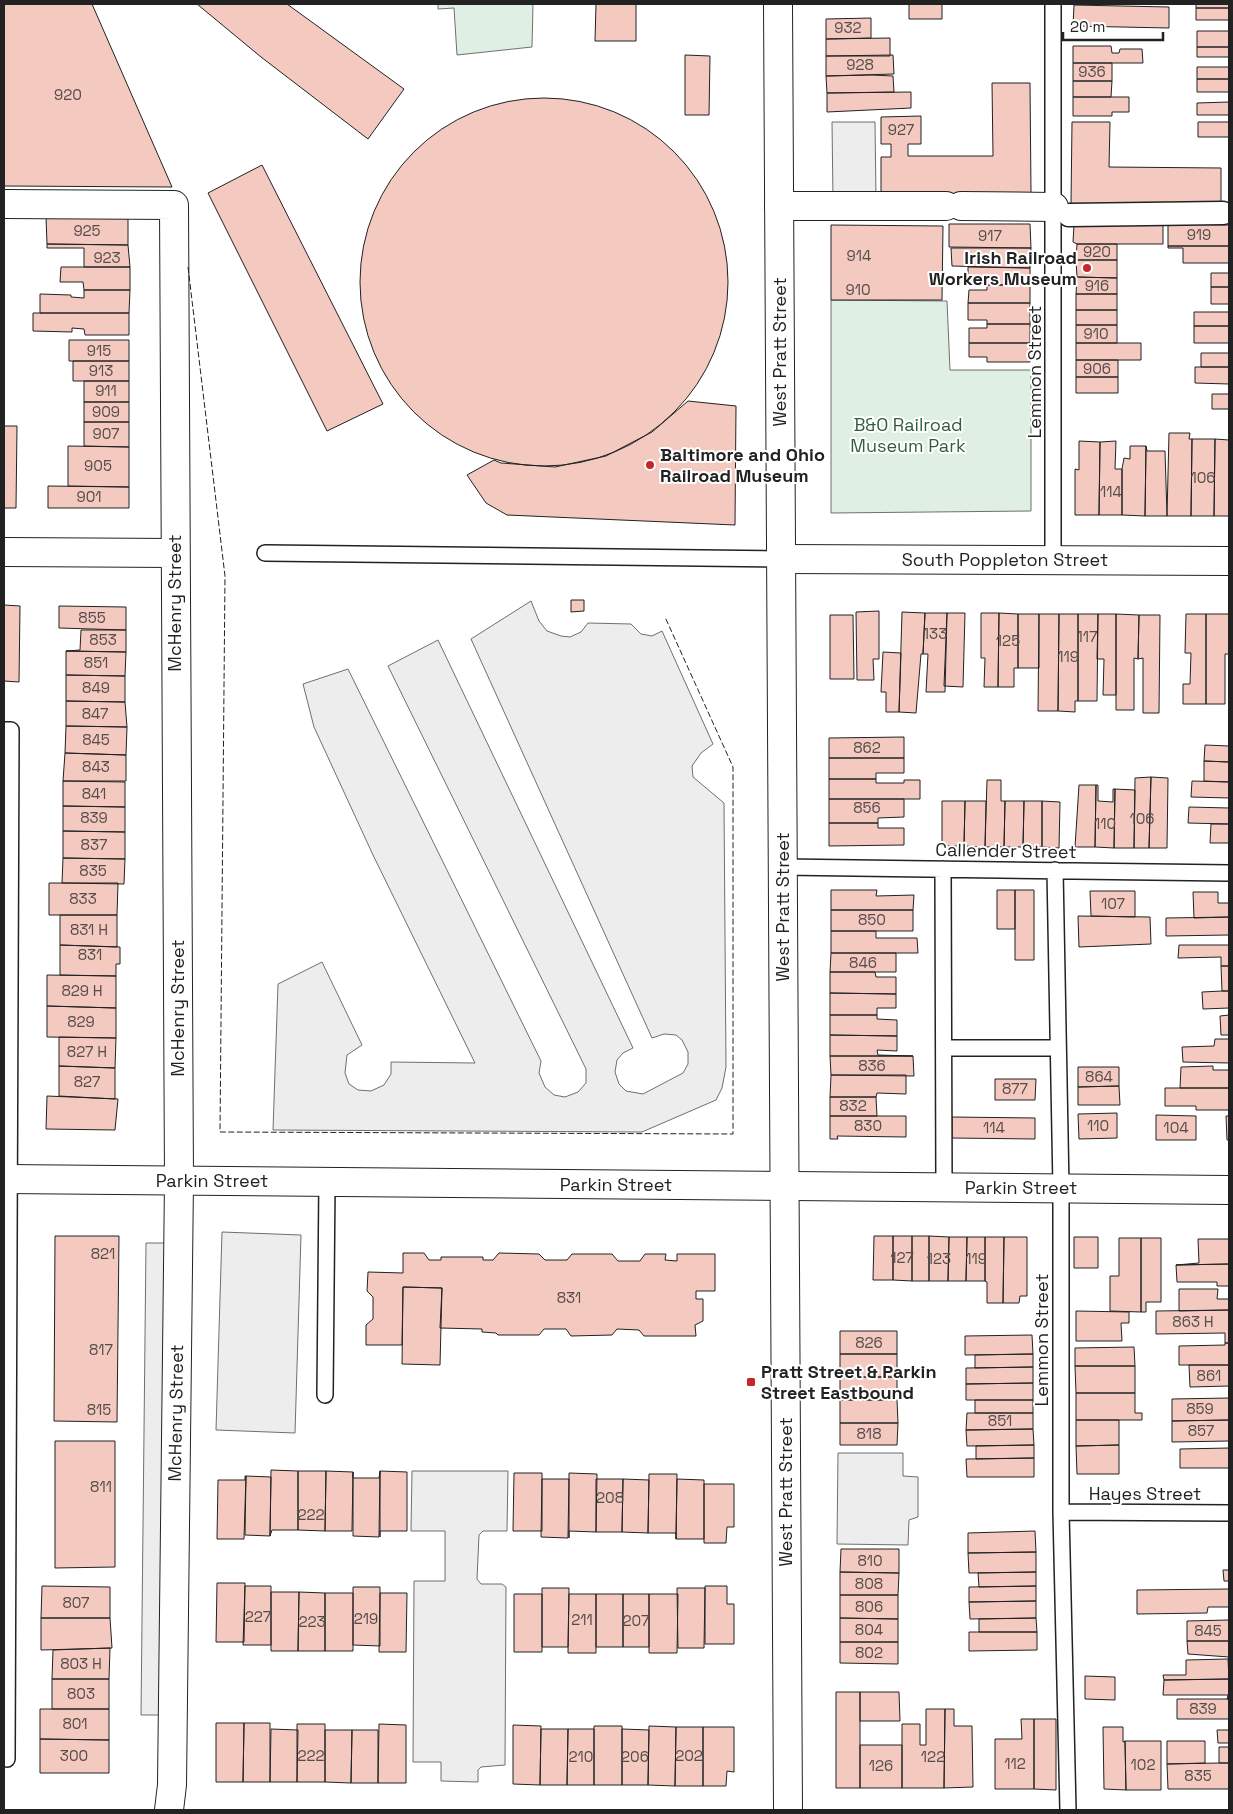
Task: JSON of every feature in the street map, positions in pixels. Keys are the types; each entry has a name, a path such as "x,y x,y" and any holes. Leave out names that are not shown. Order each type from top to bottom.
{"street":[{"name":"West Pratt Street","path":"778,4 788,1810"},
{"name":"McHenry Street","path":"4,204 174,205 179,1181 172,1784 169,1810"},
{"path":"779,206 954,206 1062,211 1223,213"},
{"path":"4,552 175,553"},
{"name":"South Poppleton Street","path":"781,559 1229,561"},
{"name":"Parkin Street","path":"7,1180 1229,1190"}],"lane":[{"name":"Lemmon Street","path":"1053,4 1062,211 1053,560"},
{"path":"265,553 781,559"},
{"path":"4,730 11,730 7,1036 7,1759"},
{"name":"Callender Street","path":"783,867 1229,873"},
{"path":"943,869 944,1187"},
{"name":"Lemmon Street","path":"1055,870 1061,1188 1061,1512 1068,1810"},
{"path":"944,1048 1058,1048"},
{"path":"325,1395 327,1182"},
{"name":"Hayes Street","path":"1061,1512 1229,1513"}],"green space":[{"path":"438,4 533,4 532,47 457,55 454,8 438,9"},
{"name":"B&O Railroad Museum Park","path":"831,300 947,301 950,370 1031,370 1031,511 831,513"}],"shaded area":[{"path":"832,122 875,122 876,200 833,200"},
{"path":"531,601 539,621 547,631 561,636 570,637 581,632 588,623 631,624 641,634 652,636 662,631 713,744 701,753 692,766 693,777 724,803 726,1067 722,1088 716,1100 642,1132 273,1130 278,984 322,962 362,1045 347,1055 345,1073 349,1084 358,1090 371,1091 384,1085 391,1074 391,1062 475,1063 373,855 314,727 303,684 348,669 541,1061 539,1073 545,1087 554,1095 565,1097 578,1092 586,1083 586,1069 388,666 438,640 633,1048 623,1053 617,1060 615,1072 619,1084 626,1091 643,1094 683,1073 688,1064 688,1052 682,1040 676,1035 664,1034 652,1038 471,639"},
{"path":"222,1232 301,1235 295,1433 216,1430"},
{"path":"146,1243 172,1243 167,1715 141,1715"},
{"path":"838,1453 903,1453 903,1476 918,1477 918,1517 909,1520 908,1545 837,1544"},
{"path":"412,1471 508,1471 507,1531 483,1531 479,1535 477,1579 481,1584 502,1584 506,1587 505,1765 481,1767 478,1770 478,1782 441,1781 441,1762 413,1762 414,1581 445,1581 445,1531 411,1531"}],"building":[{"path":"4,4 92,4 172,187 4,186"},
{"path":"197,4 287,4 404,89 368,139 261,57"},
{"path":"596,4 636,4 636,41 595,41"},
{"path":"909,4 942,4 942,19 909,19"},
{"path":"1196,4 1229,4 1229,8 1196,8"},
{"path":"1074,5 1169,7 1169,28 1073,26"},
{"path":"1196,8 1229,8 1229,20 1196,20"},
{"path":"871,18 871,38 826,39 826,19"},
{"path":"1197,31 1229,31 1229,47 1197,47"},
{"path":"890,38 890,56 826,56 826,39"},
{"path":"1073,46 1111,46 1112,53 1119,53 1120,49 1142,49 1143,63 1073,63"},
{"path":"1197,47 1229,47 1229,57 1197,57"},
{"path":"685,55 710,56 709,115 685,115"},
{"path":"893,55 894,74 826,76 826,56"},
{"path":"1073,63 1112,63 1112,81 1073,81"},
{"path":"1197,67 1229,67 1229,79 1197,79"},
{"path":"826,76 893,76 894,92 827,93"},
{"path":"1197,79 1229,79 1229,92 1197,92"},
{"path":"1073,81 1112,81 1111,97 1073,97"},
{"path":"992,83 1030,83 1031,193 881,194 881,157 891,157 891,144 881,144 881,117 921,116 921,144 908,144 908,156 993,156"},
{"path":"911,92 911,108 827,112 827,93"},
{"path":"1073,97 1129,97 1129,112 1112,112 1112,116 1073,116"},
{"path":"526,98 562,98 598,106 631,119 661,139 687,165 707,195 720,228 728,264 725,318 707,369 687,399 661,425 631,445 598,458 562,466 526,466 490,458 457,445 427,425 401,399 381,369 368,336 360,300 360,264 368,228 381,195 401,165 427,139 457,119 490,106"},
{"path":"1229,102 1229,115 1197,115 1197,103"},
{"path":"1072,122 1110,122 1109,167 1221,168 1221,205 1071,204"},
{"path":"1198,122 1229,122 1229,137 1198,137"},
{"path":"262,165 383,404 327,431 208,193"},
{"path":"46,217 128,218 128,245 47,244"},
{"path":"949,224 1030,224 1031,248 949,247"},
{"path":"1168,224 1229,225 1229,246 1168,246"},
{"path":"831,225 943,226 942,300 831,300"},
{"path":"1074,225 1163,225 1163,244 1077,244 1073,242"},
{"path":"47,244 128,245 130,267 84,267 84,248 47,248"},
{"path":"1077,244 1117,244 1117,260 1076,260"},
{"path":"1168,246 1229,246 1229,263 1183,263 1183,248 1168,248"},
{"path":"951,248 1031,248 1030,268 952,266"},
{"path":"1076,260 1117,260 1117,278 1077,277"},
{"path":"61,267 130,267 130,290 84,290 83,282 60,282"},
{"path":"968,267 1030,268 1030,285 987,285 987,281 968,281"},
{"path":"1211,273 1229,273 1229,287 1211,287"},
{"path":"1077,277 1117,278 1117,294 1076,294"},
{"path":"987,285 1030,285 1030,303 968,303 969,290 987,290"},
{"path":"1211,287 1229,287 1229,304 1211,304"},
{"path":"84,290 130,290 129,313 40,313 40,294 71,295 71,297 84,298"},
{"path":"1076,294 1117,294 1117,310 1076,310"},
{"path":"968,303 1030,303 1030,324 987,324 987,320 968,320"},
{"path":"1076,310 1117,310 1117,325 1076,325"},
{"path":"1194,312 1229,312 1229,326 1194,326"},
{"path":"33,313 129,313 129,335 85,335 84,329 72,328 72,332 33,331"},
{"path":"987,324 1030,324 1030,343 969,343 969,328 987,328"},
{"path":"1076,325 1117,325 1117,343 1076,343"},
{"path":"1194,326 1229,326 1229,343 1194,343"},
{"path":"69,340 129,340 129,361 69,361"},
{"path":"969,343 1030,343 1030,362 987,362 987,357 969,357"},
{"path":"1076,343 1141,343 1141,360 1076,360"},
{"path":"1201,353 1229,353 1229,367 1201,367"},
{"path":"1076,360 1118,360 1118,377 1076,377"},
{"path":"73,361 129,361 129,381 73,381"},
{"path":"1195,367 1229,367 1229,384 1195,383"},
{"path":"1076,377 1118,377 1118,393 1076,393"},
{"path":"84,381 129,381 129,402 84,402"},
{"path":"1212,394 1229,394 1229,409 1212,409"},
{"name":"Baltimore and Ohio Railroad Museum","path":"688,401 736,406 735,525 507,515 486,503 467,475 494,460 501,463 555,467 606,456 652,432"},
{"path":"84,402 129,402 129,422 84,422"},
{"path":"84,422 129,422 129,447 84,446"},
{"path":"4,426 17,426 16,508 4,508"},
{"path":"1169,433 1190,433 1189,439 1192,439 1191,516 1167,516"},
{"path":"1192,439 1215,439 1214,516 1191,516"},
{"path":"1215,439 1229,440 1229,516 1214,516"},
{"path":"1079,441 1100,442 1099,515 1075,515 1075,469 1079,470"},
{"path":"1116,441 1115,469 1122,469 1122,515 1099,515 1100,442"},
{"path":"68,446 129,447 129,487 68,486"},
{"path":"1130,446 1146,446 1145,516 1122,515 1122,469 1124,458 1130,459"},
{"path":"1146,446 1147,451 1165,451 1167,516 1145,516"},
{"path":"48,486 129,487 129,508 48,508"},
{"path":"571,600 584,600 584,611 571,612"},
{"path":"4,605 20,606 19,682 4,681"},
{"path":"59,606 126,607 126,630 59,628"},
{"path":"879,611 879,659 873,659 874,680 857,680 856,612"},
{"path":"902,612 925,613 923,654 921,654 916,713 899,712"},
{"path":"925,613 947,613 945,692 926,692 928,654 923,654"},
{"path":"947,613 965,613 963,687 944,686"},
{"path":"981,613 999,613 998,687 984,687 985,658 981,658"},
{"path":"999,613 1018,614 1018,668 1014,668 1014,687 998,687"},
{"path":"1018,614 1039,614 1039,668 1018,668"},
{"path":"1039,614 1059,614 1058,711 1038,711"},
{"path":"1059,614 1078,614 1078,701 1075,701 1075,712 1058,711"},
{"path":"1078,614 1098,614 1097,701 1078,701"},
{"path":"1098,614 1116,614 1116,695 1103,695 1104,659 1097,659"},
{"path":"1116,614 1139,615 1138,659 1134,658 1134,710 1116,710"},
{"path":"1186,614 1206,614 1206,704 1183,704 1183,684 1190,684 1191,653 1185,653"},
{"path":"1206,614 1229,614 1229,654 1225,654 1225,704 1206,704"},
{"path":"830,615 853,615 854,679 830,679"},
{"path":"1139,615 1160,615 1159,713 1143,713 1143,658 1138,659"},
{"path":"81,630 126,630 126,652 66,651 80,650"},
{"path":"66,651 126,652 125,676 66,675"},
{"path":"883,652 901,653 899,712 886,712 886,692 881,692"},
{"path":"66,675 125,676 125,702 66,701"},
{"path":"66,701 125,702 127,727 66,726"},
{"path":"66,726 127,727 126,755 65,753"},
{"path":"904,737 904,758 829,758 829,738"},
{"path":"1205,745 1229,746 1229,762 1204,761"},
{"path":"65,753 126,755 126,781 63,781"},
{"path":"829,758 904,758 904,773 876,773 876,779 829,779"},
{"path":"1204,761 1229,762 1229,782 1204,781"},
{"path":"1151,777 1149,848 1134,848 1135,778"},
{"path":"1151,777 1168,778 1167,848 1149,848"},
{"path":"829,779 876,779 876,783 904,783 904,780 920,780 920,799 829,799"},
{"path":"987,780 1001,780 1001,801 1005,801 1004,847 985,847"},
{"path":"63,781 125,782 125,807 63,806"},
{"path":"1192,781 1229,782 1229,798 1191,797"},
{"path":"1079,785 1096,785 1095,847 1075,847"},
{"path":"1096,785 1098,785 1098,801 1113,802 1113,789 1115,789 1114,848 1095,847"},
{"path":"1115,789 1135,790 1134,848 1114,848"},
{"path":"829,799 904,799 904,817 878,818 878,823 829,823"},
{"path":"942,801 965,801 964,846 942,846"},
{"path":"965,801 986,801 985,847 964,846"},
{"path":"1005,801 1024,801 1023,847 1004,847"},
{"path":"1024,801 1042,801 1042,847 1023,847"},
{"path":"1042,801 1060,802 1059,848 1042,847"},
{"path":"63,806 125,807 125,832 63,831"},
{"path":"1189,807 1229,808 1229,824 1188,823"},
{"path":"829,823 878,823 878,828 904,828 904,845 829,846"},
{"path":"1211,824 1229,824 1229,843 1210,843"},
{"path":"63,831 125,832 125,859 63,858"},
{"path":"63,858 125,859 124,884 62,883"},
{"path":"49,883 118,883 117,915 49,915"},
{"path":"831,890 877,890 876,896 914,895 913,910 831,910"},
{"path":"997,890 1015,890 1015,929 997,929"},
{"path":"1015,890 1034,890 1034,960 1015,960"},
{"path":"1090,891 1135,891 1135,917 1091,916"},
{"path":"1193,892 1218,892 1218,903 1229,903 1229,917 1194,918"},
{"path":"831,910 913,910 913,931 831,931"},
{"path":"60,915 117,915 117,947 60,945"},
{"path":"1078,916 1150,917 1151,944 1079,947"},
{"path":"1229,917 1229,935 1166,936 1166,918"},
{"path":"831,931 876,931 876,938 917,938 918,953 831,953"},
{"path":"60,945 120,947 120,964 116,964 116,976 60,975"},
{"path":"1179,945 1229,945 1229,966 1221,966 1221,957 1178,958"},
{"path":"831,953 896,953 896,972 830,972"},
{"path":"1221,966 1229,966 1229,991 1222,991"},
{"path":"830,972 875,972 876,977 896,977 896,994 830,993"},
{"path":"47,975 116,976 116,1008 47,1006"},
{"path":"1229,991 1229,1008 1203,1009 1202,992"},
{"path":"830,993 896,994 896,1008 877,1008 877,1015 830,1015"},
{"path":"47,1006 116,1008 116,1038 47,1037"},
{"path":"830,1015 877,1015 877,1019 897,1020 897,1036 830,1035"},
{"path":"1229,1015 1229,1035 1221,1035 1220,1016"},
{"path":"830,1035 897,1036 897,1051 877,1050 878,1055 913,1056 830,1056"},
{"path":"59,1037 116,1038 115,1068 59,1066"},
{"path":"1215,1039 1229,1039 1229,1063 1183,1062 1182,1047 1214,1046"},
{"path":"830,1056 913,1056 914,1076 831,1075"},
{"path":"59,1066 115,1068 115,1099 59,1096"},
{"path":"1213,1066 1213,1070 1229,1070 1229,1088 1180,1088 1181,1067"},
{"path":"1078,1067 1119,1067 1119,1086 1078,1087"},
{"path":"831,1075 906,1075 906,1094 877,1093 876,1097 830,1097"},
{"path":"995,1079 1036,1079 1035,1100 995,1100"},
{"path":"1119,1086 1120,1105 1078,1105 1078,1087"},
{"path":"1165,1088 1229,1088 1229,1110 1196,1110 1196,1106 1165,1106"},
{"path":"47,1096 118,1099 115,1130 46,1129"},
{"path":"830,1097 876,1097 877,1116 830,1116"},
{"path":"1117,1113 1117,1138 1079,1139 1078,1114"},
{"path":"1156,1115 1196,1116 1196,1140 1156,1140"},
{"path":"830,1116 906,1116 906,1137 837,1136 838,1139 830,1139"},
{"path":"1226,1116 1229,1116 1229,1140 1227,1140"},
{"path":"952,1117 1035,1118 1035,1139 952,1138"},
{"path":"55,1236 119,1236 117,1422 54,1421"},
{"path":"874,1236 893,1236 893,1280 873,1280"},
{"path":"893,1236 912,1236 912,1281 893,1280"},
{"path":"912,1236 929,1236 929,1281 912,1281"},
{"path":"929,1236 949,1237 948,1281 929,1281"},
{"path":"949,1237 967,1237 966,1281 948,1281"},
{"path":"967,1237 985,1237 985,1281 966,1281"},
{"path":"985,1237 1004,1237 1003,1303 987,1303"},
{"path":"1004,1237 1027,1237 1027,1296 1020,1296 1019,1303 1003,1303"},
{"path":"1074,1237 1098,1237 1098,1268 1074,1268"},
{"path":"1119,1238 1141,1238 1141,1312 1110,1311 1110,1276 1119,1276"},
{"path":"1141,1238 1161,1238 1161,1302 1146,1302 1146,1312 1141,1312"},
{"path":"1198,1239 1229,1239 1229,1264 1176,1265 1199,1263"},
{"path":"403,1253 424,1253 429,1260 441,1260 441,1257 483,1257 483,1260 493,1260 499,1253 539,1254 545,1260 567,1260 572,1254 612,1254 618,1261 640,1261 645,1254 666,1254 665,1260 677,1261 677,1254 715,1254 715,1291 696,1291 696,1299 703,1299 703,1321 695,1325 696,1336 644,1336 639,1330 617,1329 612,1335 571,1336 566,1329 544,1329 539,1335 498,1335 496,1333 482,1332 482,1329 440,1328 442,1288 403,1287 402,1345 366,1345 366,1325 373,1319 373,1297 367,1291 368,1272 403,1273"},
{"path":"1229,1264 1229,1286 1217,1286 1217,1282 1177,1282 1176,1265"},
{"path":"403,1287 442,1288 440,1365 402,1364"},
{"path":"1179,1289 1218,1289 1217,1299 1229,1299 1229,1310 1179,1311"},
{"path":"1229,1310 1229,1343 1225,1343 1225,1333 1156,1334 1156,1311"},
{"path":"1076,1311 1129,1312 1129,1323 1121,1323 1122,1341 1076,1341"},
{"path":"840,1331 897,1331 897,1354 840,1354"},
{"path":"1032,1335 1033,1354 965,1355 965,1336"},
{"path":"1225,1343 1229,1343 1229,1365 1179,1365 1179,1346 1225,1345"},
{"path":"1134,1347 1135,1366 1075,1366 1075,1348"},
{"path":"840,1354 897,1354 897,1377 840,1377"},
{"path":"1033,1354 1033,1367 975,1368 975,1355"},
{"path":"1189,1365 1229,1365 1229,1386 1190,1387"},
{"path":"1075,1366 1135,1366 1135,1393 1076,1393"},
{"path":"1033,1367 1033,1383 966,1384 966,1368"},
{"path":"840,1377 897,1377 897,1400 840,1400"},
{"path":"1033,1383 1033,1400 966,1400 966,1384"},
{"path":"1076,1393 1135,1393 1135,1413 1142,1413 1142,1420 1076,1420"},
{"path":"1229,1398 1229,1420 1172,1421 1172,1399"},
{"path":"840,1400 897,1400 898,1423 840,1423"},
{"path":"975,1400 1033,1400 1033,1413 975,1413"},
{"path":"967,1413 1033,1413 1033,1429 966,1430"},
{"path":"1076,1420 1119,1420 1119,1445 1076,1446"},
{"path":"1229,1420 1229,1441 1172,1442 1172,1421"},
{"path":"840,1423 898,1423 897,1445 840,1445"},
{"path":"1033,1429 1034,1445 967,1446 966,1430"},
{"path":"55,1441 115,1441 115,1567 55,1568"},
{"path":"1034,1445 1034,1458 976,1459 976,1446"},
{"path":"1119,1445 1119,1474 1077,1474 1076,1446"},
{"path":"1229,1448 1229,1468 1180,1468 1180,1449"},
{"path":"1034,1458 1034,1477 967,1477 966,1459"},
{"path":"271,1470 298,1471 298,1530 272,1530 270,1536"},
{"path":"298,1471 326,1471 325,1531 298,1530"},
{"path":"326,1471 353,1472 352,1531 325,1531"},
{"path":"380,1471 379,1537 353,1536 353,1478 379,1478"},
{"path":"380,1471 407,1472 407,1531 380,1531"},
{"path":"514,1473 542,1473 542,1531 513,1531"},
{"path":"569,1473 597,1474 596,1532 569,1531"},
{"path":"649,1474 677,1474 676,1539 676,1533 648,1533"},
{"path":"246,1476 244,1539 217,1539 218,1480 245,1480"},
{"path":"246,1476 271,1477 270,1536 245,1535"},
{"path":"542,1479 569,1479 568,1538 541,1537"},
{"path":"596,1479 623,1479 622,1532 596,1532"},
{"path":"623,1479 649,1480 648,1533 622,1532"},
{"path":"677,1479 704,1480 704,1539 676,1539"},
{"path":"704,1484 734,1484 734,1527 727,1527 726,1543 704,1543"},
{"path":"1035,1531 1036,1552 968,1553 968,1533"},
{"path":"841,1549 899,1549 899,1573 840,1572"},
{"path":"1036,1552 1036,1572 969,1573 968,1553"},
{"path":"1223,1570 1229,1570 1229,1581 1224,1581"},
{"path":"840,1572 899,1573 898,1595 840,1595"},
{"path":"1036,1572 1036,1586 979,1587 978,1573"},
{"path":"217,1583 245,1583 244,1642 216,1642"},
{"path":"42,1586 110,1587 110,1618 41,1618"},
{"path":"245,1586 271,1586 271,1645 243,1645"},
{"path":"705,1586 727,1586 727,1604 734,1604 734,1644 705,1644"},
{"path":"1036,1586 1036,1601 969,1602 969,1587"},
{"path":"353,1587 380,1587 380,1646 353,1645"},
{"path":"542,1588 569,1588 568,1647 542,1647"},
{"path":"677,1588 705,1588 704,1648 678,1648"},
{"path":"1229,1589 1229,1607 1208,1607 1207,1613 1137,1614 1137,1590"},
{"path":"271,1592 299,1592 298,1651 271,1651"},
{"path":"299,1592 325,1593 325,1651 298,1651"},
{"path":"325,1593 353,1593 353,1651 325,1651"},
{"path":"380,1593 407,1593 406,1652 379,1652"},
{"path":"514,1594 542,1594 542,1652 514,1652"},
{"path":"569,1594 596,1594 596,1653 568,1653"},
{"path":"596,1594 623,1594 623,1647 596,1647"},
{"path":"623,1594 649,1594 649,1647 623,1647"},
{"path":"649,1594 678,1594 677,1653 649,1653"},
{"path":"840,1595 898,1595 898,1619 840,1618"},
{"path":"1036,1601 1036,1618 970,1619 969,1602"},
{"path":"41,1618 110,1618 112,1648 41,1650"},
{"path":"840,1618 898,1619 898,1642 840,1642"},
{"path":"1036,1618 1037,1632 979,1632 979,1619"},
{"path":"1229,1620 1229,1641 1187,1641 1187,1621"},
{"path":"969,1632 1037,1632 1037,1650 969,1651"},
{"path":"1187,1641 1229,1641 1229,1657 1188,1654"},
{"path":"840,1642 898,1642 898,1664 840,1663"},
{"path":"110,1648 109,1679 52,1679 53,1650"},
{"path":"1228,1659 1229,1679 1164,1680 1163,1675 1186,1675 1186,1660"},
{"path":"1085,1676 1115,1677 1115,1700 1085,1699"},
{"path":"52,1679 109,1679 109,1709 52,1709"},
{"path":"1229,1679 1229,1699 1227,1699 1228,1695 1163,1695 1164,1680"},
{"path":"836,1692 860,1692 860,1788 836,1788"},
{"path":"860,1692 899,1692 900,1721 860,1721"},
{"path":"1177,1699 1229,1699 1229,1719 1177,1719"},
{"path":"40,1709 109,1709 109,1740 40,1739"},
{"path":"926,1709 945,1709 944,1788 902,1788 902,1724 920,1724 920,1745 926,1745"},
{"path":"945,1709 954,1709 954,1726 972,1726 973,1787 944,1788"},
{"path":"1021,1719 1034,1719 1034,1789 995,1789 995,1739 1022,1739"},
{"path":"1034,1719 1056,1719 1056,1790 1034,1789"},
{"path":"216,1723 244,1723 243,1782 216,1782"},
{"path":"244,1723 270,1723 270,1782 243,1782"},
{"path":"297,1724 325,1724 325,1782 297,1782"},
{"path":"379,1724 406,1725 406,1783 378,1783"},
{"path":"513,1725 541,1726 540,1785 513,1784"},
{"path":"594,1726 622,1726 622,1785 594,1785"},
{"path":"649,1726 676,1727 675,1786 648,1785"},
{"path":"676,1727 703,1727 703,1786 675,1786"},
{"path":"703,1727 734,1727 734,1772 727,1771 726,1786 703,1786"},
{"path":"1103,1727 1123,1727 1126,1790 1104,1789"},
{"path":"271,1729 298,1730 297,1782 270,1782"},
{"path":"541,1729 568,1729 567,1785 540,1785"},
{"path":"568,1729 594,1729 594,1785 567,1785"},
{"path":"622,1729 649,1730 648,1785 622,1785"},
{"path":"325,1730 352,1730 351,1783 325,1782"},
{"path":"352,1730 378,1730 378,1783 351,1783"},
{"path":"1217,1730 1229,1730 1229,1743 1218,1743"},
{"path":"40,1739 109,1740 109,1773 40,1773"},
{"path":"1125,1741 1161,1741 1161,1790 1126,1790"},
{"path":"1167,1741 1205,1741 1205,1763 1167,1764"},
{"path":"860,1745 902,1745 902,1788 860,1788"},
{"path":"1219,1747 1229,1747 1229,1763 1219,1763"},
{"path":"1229,1763 1229,1789 1168,1789 1167,1764"}],"fence":[{"path":"188,267 225,576 220,1132 733,1134 733,767 665,617"}],"place":[{"name":"Irish Railroad Workers Museum","path":"1087,268"},
{"name":"Baltimore and Ohio Railroad Museum","path":"650,465"},
{"name":"Pratt Street & Parkin Street Eastbound","path":"751,1382"}]}
